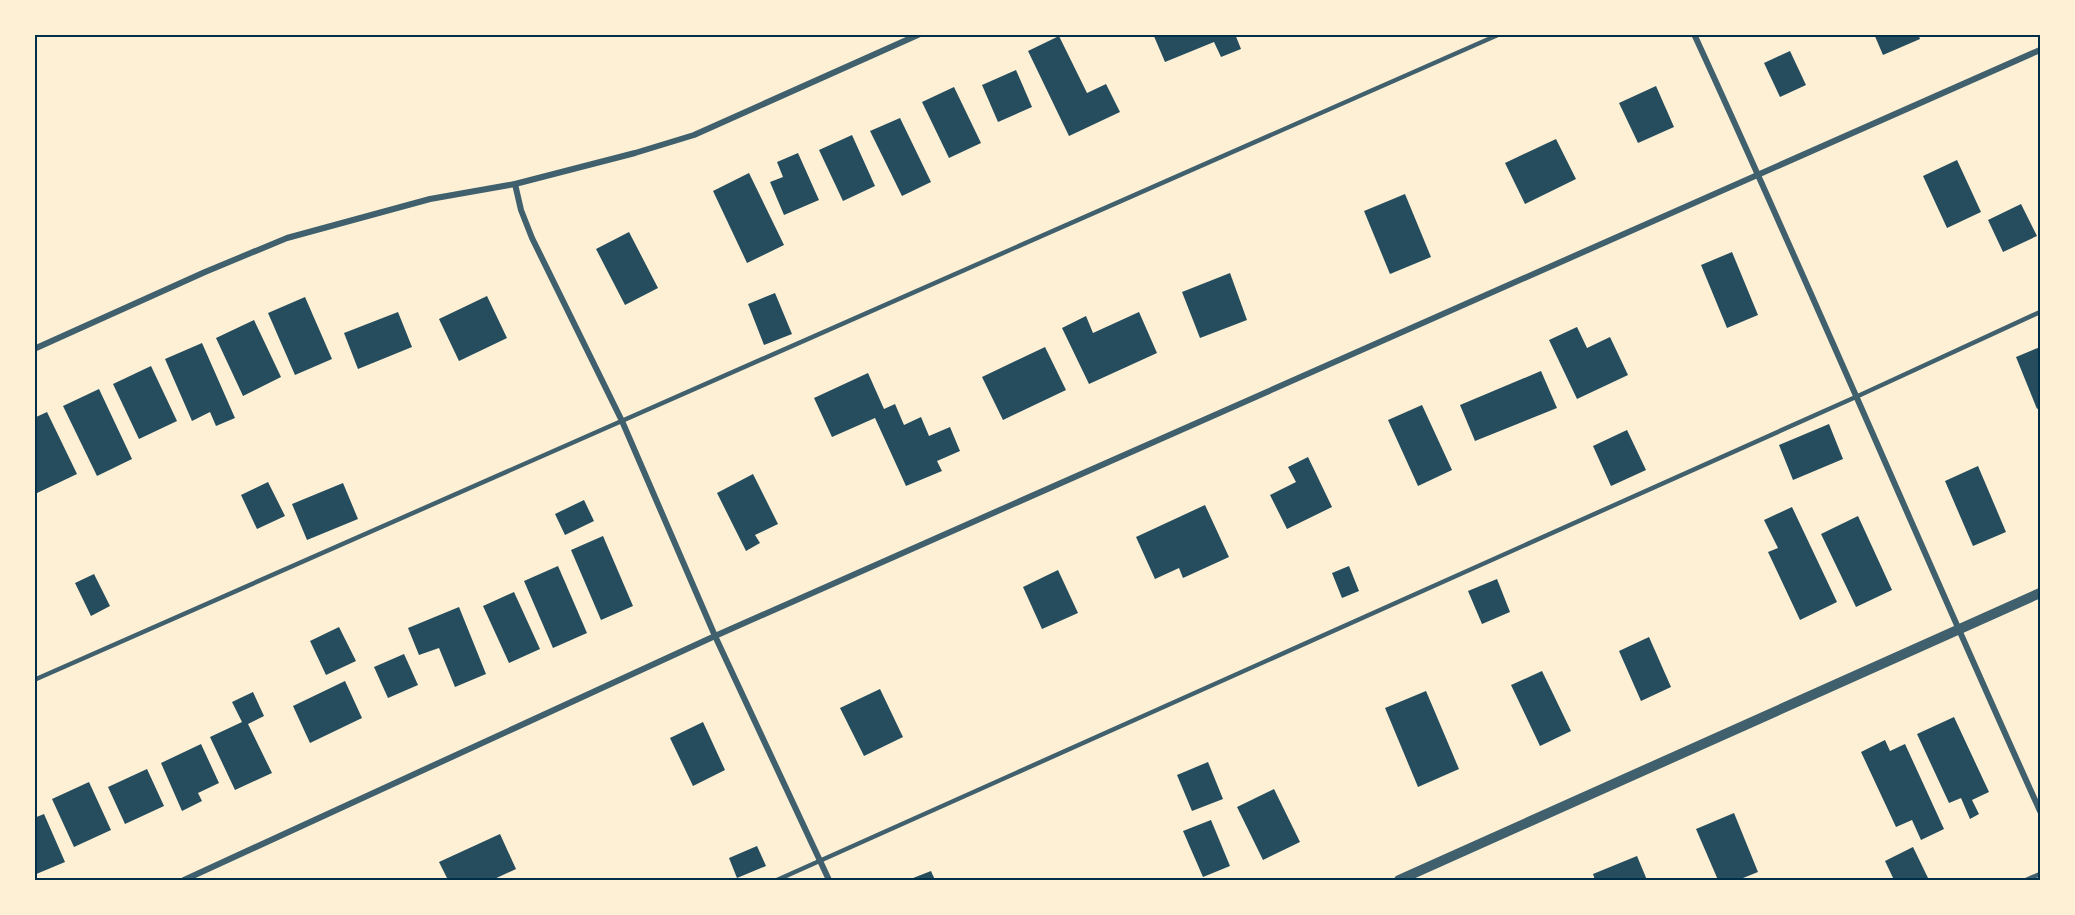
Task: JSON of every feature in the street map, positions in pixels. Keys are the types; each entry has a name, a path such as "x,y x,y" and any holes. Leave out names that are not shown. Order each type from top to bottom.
{"street":[{"path":"34,349 205,272 287,238 430,200 515,184 694,135 921,34"},
{"path":"1694,34 1858,396 2040,811"},
{"path":"184,880 715,636 2040,50"},
{"path":"515,184 521,210 532,238 622,421 715,636 829,880"},
{"path":"1399,880 2040,593"}],"lane":[{"path":"34,681 1500,34"},
{"path":"777,880 1858,396 2040,312"},
{"path":"2026,880 2040,874"}],"building":[{"path":"1153,34 1235,34 1241,49 1221,57 1214,42 1165,62"},
{"path":"1874,34 1918,34 1920,39 1883,55"},
{"path":"1059,36 1087,93 1106,84 1120,112 1069,136 1028,51"},
{"path":"1790,51 1806,85 1780,97 1764,63"},
{"path":"1016,70 1032,107 998,122 982,85"},
{"path":"1656,86 1674,127 1638,143 1619,103"},
{"path":"954,87 981,143 949,158 922,102"},
{"path":"900,118 931,182 902,196 870,131"},
{"path":"852,135 875,186 843,201 819,150"},
{"path":"1556,139 1576,179 1525,204 1505,163"},
{"path":"798,153 819,200 784,215 770,182 783,177 777,162"},
{"path":"1957,160 1981,212 1947,228 1923,176"},
{"path":"749,173 784,245 747,263 713,191"},
{"path":"1405,194 1431,257 1390,274 1364,211"},
{"path":"2021,204 2037,236 2003,252 1988,220"},
{"path":"629,232 658,288 625,305 596,249"},
{"path":"1732,252 1758,315 1727,328 1701,265"},
{"path":"1230,273 1247,320 1200,338 1182,292"},
{"path":"775,293 792,334 764,345 748,304"},
{"path":"487,296 507,338 459,361 439,319"},
{"path":"305,297 332,359 295,375 268,313"},
{"path":"398,312 412,347 358,369 344,333"},
{"path":"1139,312 1157,353 1089,384 1062,328 1086,316 1093,333"},
{"path":"254,320 281,377 243,396 216,338"},
{"path":"1577,327 1587,348 1610,337 1628,375 1577,399 1549,340"},
{"path":"202,343 235,418 216,426 210,412 192,421 165,359"},
{"path":"1045,347 1066,390 1003,420 982,377"},
{"path":"2040,347 2040,407 2037,409 2016,357"},
{"path":"151,366 177,421 139,439 113,384"},
{"path":"1541,371 1557,408 1475,441 1460,405"},
{"path":"868,373 884,409 895,404 904,425 921,417 929,436 950,427 960,451 937,461 942,471 906,486 875,418 832,437 814,398"},
{"path":"99,389 132,459 97,476 63,406"},
{"path":"1422,405 1452,470 1418,486 1388,420"},
{"path":"47,412 77,474 35,494 34,418"},
{"path":"1829,424 1843,459 1793,480 1779,445"},
{"path":"1627,430 1646,470 1611,486 1593,446"},
{"path":"1308,457 1332,507 1287,529 1270,495 1296,482 1288,467"},
{"path":"1978,466 2006,532 1973,546 1945,481"},
{"path":"753,474 778,524 755,535 760,543 746,551 717,493"},
{"path":"268,482 285,516 257,529 241,495"},
{"path":"343,483 358,519 307,540 292,504"},
{"path":"584,500 594,521 565,535 555,514"},
{"path":"1205,505 1229,557 1183,578 1179,568 1155,579 1136,537"},
{"path":"1792,507 1837,602 1800,620 1768,552 1778,548 1764,520"},
{"path":"1858,516 1892,590 1856,607 1821,534"},
{"path":"603,536 633,606 601,620 571,550"},
{"path":"558,566 587,633 553,648 524,581"},
{"path":"1349,566 1359,591 1342,598 1332,573"},
{"path":"1058,570 1078,613 1042,629 1023,587"},
{"path":"94,574 110,606 91,616 75,583"},
{"path":"1497,579 1510,612 1482,624 1468,591"},
{"path":"514,592 540,649 509,663 483,606"},
{"path":"459,607 486,674 455,687 439,648 419,655 408,628"},
{"path":"339,627 356,661 326,675 310,641"},
{"path":"1649,637 1671,687 1641,701 1619,651"},
{"path":"404,654 418,685 388,698 374,667"},
{"path":"1542,671 1571,731 1540,746 1511,685"},
{"path":"345,681 362,718 310,743 293,706"},
{"path":"880,689 903,737 864,756 840,708"},
{"path":"1426,691 1459,769 1418,787 1385,708"},
{"path":"253,692 264,716 248,724 272,773 235,790 210,737 242,722 232,702"},
{"path":"1954,717 1989,792 1972,800 1979,814 1970,819 1961,798 1949,803 1917,734"},
{"path":"703,722 725,770 693,786 670,738"},
{"path":"1885,740 1890,751 1905,744 1944,829 1921,840 1912,820 1896,827 1861,752"},
{"path":"201,744 219,783 198,793 202,801 182,811 161,763"},
{"path":"1208,762 1223,799 1192,811 1177,775"},
{"path":"147,769 164,806 125,824 108,787"},
{"path":"89,782 111,830 74,847 52,799"},
{"path":"1274,789 1300,842 1263,860 1237,807"},
{"path":"1734,813 1758,872 1738,880 1718,880 1696,829"},
{"path":"44,814 65,862 34,875 34,818"},
{"path":"1211,820 1230,866 1203,877 1183,831"},
{"path":"500,834 516,869 492,880 448,880 439,862"},
{"path":"757,846 766,866 737,878 729,858"},
{"path":"1913,847 1928,878 1894,880 1885,861"},
{"path":"1637,856 1647,880 1595,880 1593,874"},
{"path":"931,871 935,880 908,880"}]}
